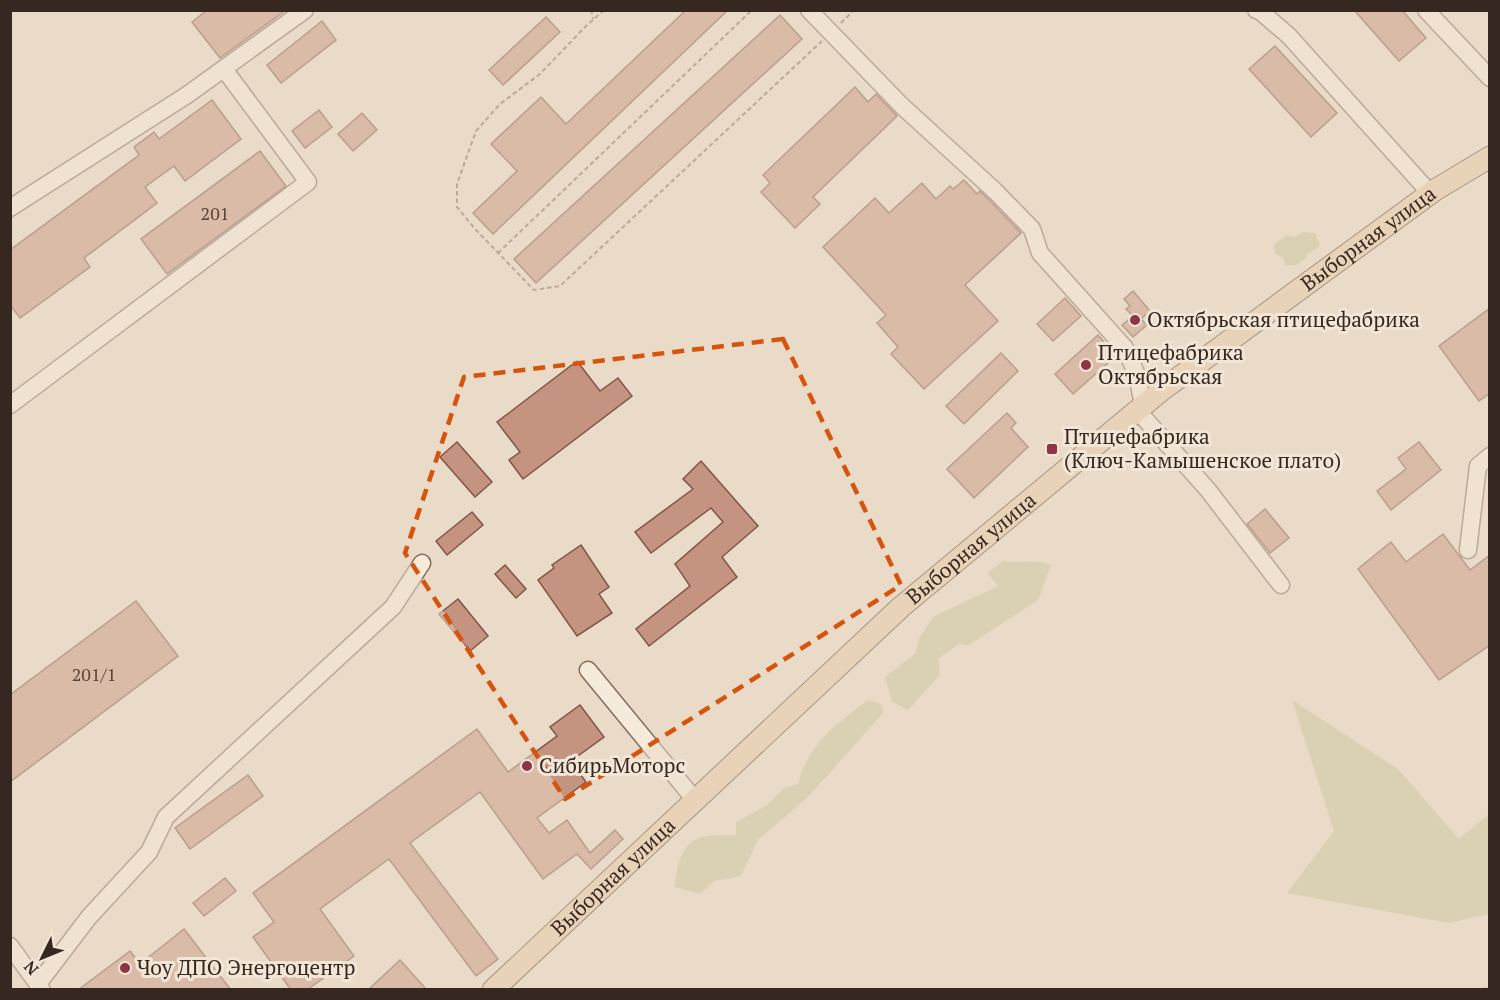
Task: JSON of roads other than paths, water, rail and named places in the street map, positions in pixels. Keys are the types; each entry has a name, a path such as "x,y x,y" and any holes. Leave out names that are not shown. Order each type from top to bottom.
{"main road":[{"name":"Выборная улица","path":"493,990 901,607 1140,408 1431,193 1490,158"}],"street":[{"path":"10,208 224,69 305,10"},
{"path":"809,10 902,106 995,191 1032,229 1040,253 1125,348 1137,375 1140,408 1208,490 1281,585"},
{"path":"1256,10 1289,36 1431,193"},
{"path":"1426,10 1490,78"},
{"path":"10,405 308,182 224,69"},
{"path":"1468,550 1478,466 1490,456"},
{"path":"10,946 40,987 90,917 149,852 166,818 393,607 422,563"},
{"path":"588,670 695,800"}],"place":[{"name":"Октябрьская птицефабрика","path":"1135,320"},
{"name":"Птицефабрика Октябрьская","path":"1086,365"},
{"name":"Птицефабрика (Ключ-Камышенское плато)","path":"1052,449"},
{"name":"СибирьМоторс","path":"527,766"},
{"name":"Чоу ДПО Энергоцентр","path":"125,968"}]}
